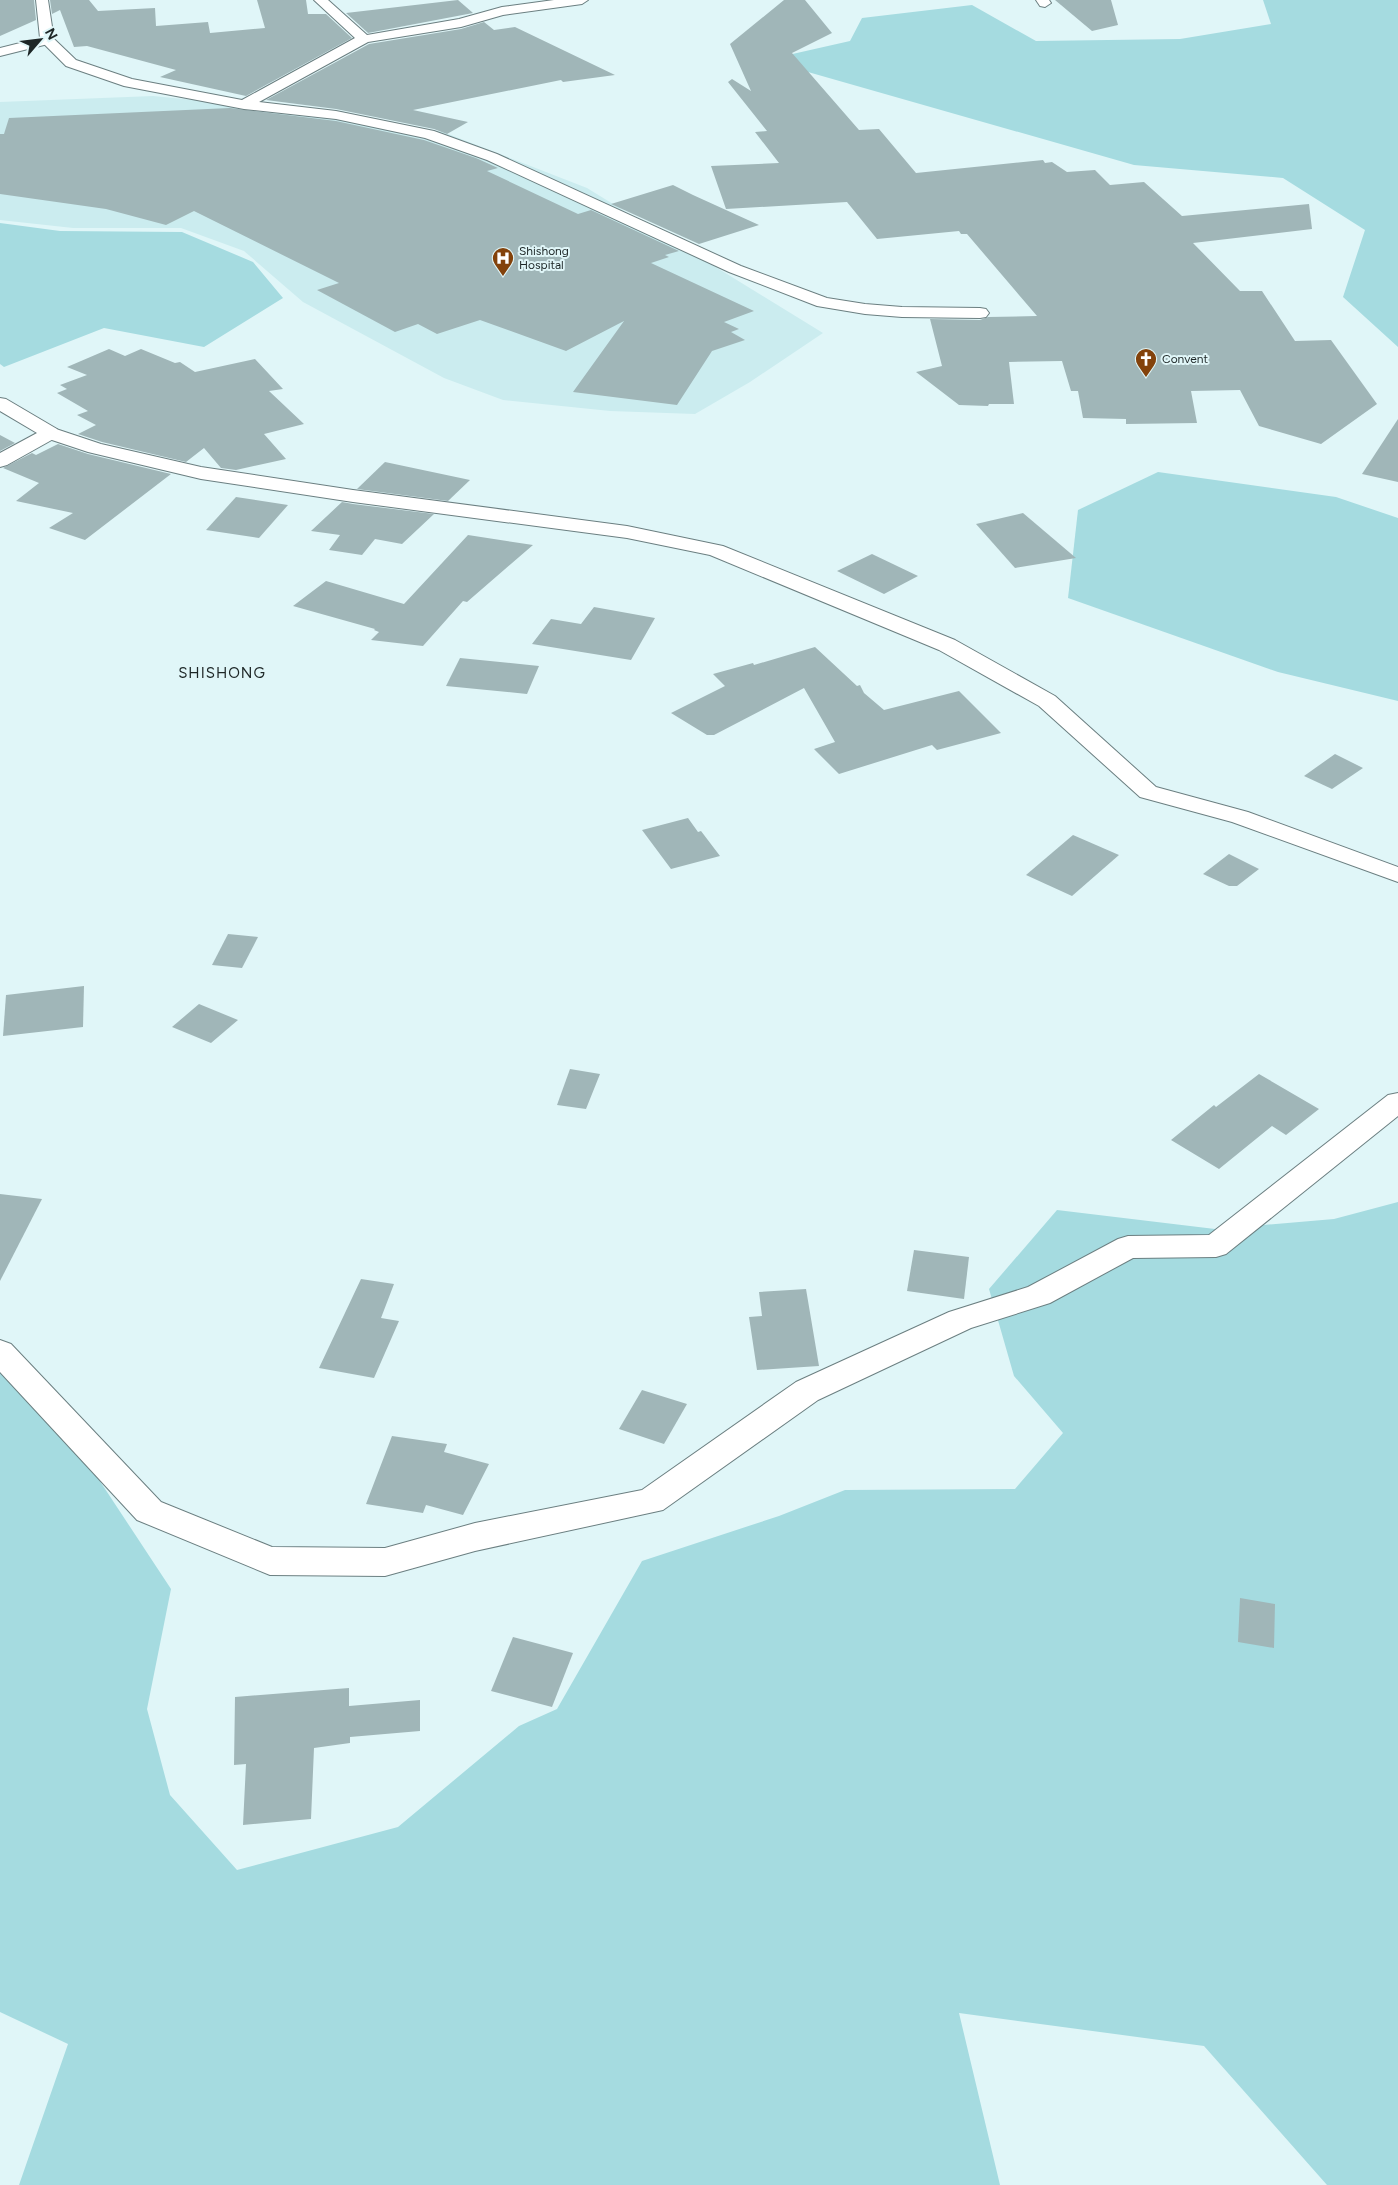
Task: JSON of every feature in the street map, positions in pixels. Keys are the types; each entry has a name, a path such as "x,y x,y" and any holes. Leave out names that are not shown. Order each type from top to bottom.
{"street":[{"path":"42,0 47,40 71,63 129,83 244,105 336,115 429,134 492,157 736,269 823,302 884,311 980,313"},
{"path":"320,0 364,39"},
{"path":"244,105 364,39 461,24 502,11 582,0"},
{"path":"0,52 47,40"},
{"path":"0,403 50,433 95,448 201,473 353,496 627,532 716,550 819,594 947,645 989,668 1047,701 1148,792 1240,817 1398,875"},
{"path":"0,461 50,433"},
{"path":"0,1352 149,1511 270,1561 385,1562 475,1537 651,1502 807,1391 960,1320 1039,1295 1128,1247 1216,1246 1398,1102"}],"shaded area":[{"path":"1263,0 1398,0 1398,347 1343,297 1365,230 1283,178 1134,165 766,60 850,41 862,18 972,5 1036,41 1180,39 1271,24"},
{"name":"Shishong Hospital","path":"153,96 327,113 443,132 587,188 823,333 750,382 695,414 610,411 503,400 444,378 303,302 244,251 181,228 73,228 0,220 0,102"},
{"path":"0,223 60,231 182,232 253,262 283,298 204,347 104,328 4,367 0,364"},
{"path":"1158,472 1336,497 1398,518 1398,701 1278,672 1068,598 1078,510"},
{"path":"1398,1202 1398,2185 1327,2185 1204,2046 959,2013 1000,2185 19,2185 68,2044 0,2012 0,1360 84,1457 171,1589 147,1709 170,1795 237,1870 398,1827 519,1726 557,1709 642,1561 779,1516 845,1490 1015,1489 1063,1433 1014,1376 989,1289 1057,1210 1215,1229 1334,1219"}],"building":[{"path":"0,0 34,0 36,20 0,36"},
{"path":"50,0 89,0 98,11 155,8 156,26 208,22 210,33 265,28 257,0 306,0 308,14 326,14 352,38 246,96 160,77 176,70 87,46 74,47 60,10 52,14"},
{"path":"458,0 473,13 368,33 346,13"},
{"path":"784,0 805,0 832,33 792,53 859,130 879,129 916,173 1043,160 1045,163 1052,162 1067,172 1095,170 1110,185 1144,182 1182,216 1309,204 1312,229 1193,243 1240,291 1262,291 1295,341 1331,340 1377,404 1321,444 1259,426 1240,390 1191,391 1197,423 1126,424 1126,419 1083,418 1078,391 1071,391 1062,361 1009,362 1014,404 989,404 988,406 959,405 916,372 942,366 930,319 980,320 988,317 1037,316 967,234 961,234 959,231 877,239 847,202 726,209 711,166 779,163 755,132 767,131 728,82 732,79 751,91 730,44"},
{"path":"1055,0 1111,0 1118,25 1092,31"},
{"path":"484,22 494,30 515,27 615,75 563,82 561,80 413,110 468,122 447,134 434,129 336,109 266,100 369,44 461,29"},
{"name":"Shishong Hospital","path":"230,108 336,121 424,140 476,158 498,168 487,171 578,214 591,210 679,251 665,255 669,257 651,263 754,311 724,322 739,329 731,332 745,340 712,351 677,405 573,392 624,321 566,351 480,320 437,334 418,324 395,332 317,290 339,283 194,211 166,225 106,209 0,194 0,134 4,134 9,118"},
{"path":"673,185 759,225 699,244 611,204"},
{"path":"109,349 125,356 141,349 175,363 180,362 195,372 255,359 283,389 269,391 304,424 264,434 286,459 236,470 221,468 204,448 186,462 102,442 78,434 96,425 77,415 88,411 57,393 67,389 60,385 87,375 67,367"},
{"path":"1398,419 1398,482 1362,474"},
{"path":"0,435 15,443 0,451"},
{"path":"58,444 88,454 171,474 85,540 49,528 73,513 16,501 39,483 3,468 32,453 36,455"},
{"path":"385,462 470,480 448,501 357,489"},
{"path":"236,497 288,505 259,538 206,530"},
{"path":"342,502 434,514 402,544 375,539 362,555 329,550 340,535 311,531"},
{"path":"1023,513 1076,558 1015,568 976,524"},
{"path":"468,535 533,545 467,602 463,601 423,646 371,640 379,632 375,629 293,606 326,581 404,604"},
{"path":"872,554 918,576 884,594 837,571"},
{"path":"594,607 655,618 631,660 532,644 551,619 581,624"},
{"path":"815,647 857,686 860,685 864,693 884,710 959,691 1001,733 937,750 932,745 839,774 814,749 835,742 804,688 714,735 707,735 671,713 725,686 713,674 753,663 754,665"},
{"path":"460,658 539,666 527,694 446,686"},
{"path":"1335,754 1363,768 1332,789 1304,776"},
{"path":"688,818 698,832 701,831 720,856 671,869 642,830"},
{"path":"1073,835 1119,855 1072,896 1026,875"},
{"path":"1229,854 1259,869 1237,886 1229,886 1203,874"},
{"path":"228,934 258,937 242,968 212,965"},
{"path":"84,986 83,1027 3,1036 6,995"},
{"path":"199,1004 238,1020 211,1043 172,1027"},
{"path":"570,1069 600,1074 586,1109 557,1105"},
{"path":"1259,1074 1319,1109 1286,1135 1272,1126 1219,1169 1171,1140 1214,1105 1216,1107"},
{"path":"0,1194 42,1199 0,1281"},
{"path":"914,1250 969,1257 964,1299 907,1291"},
{"path":"361,1279 394,1284 381,1318 399,1321 374,1378 319,1368"},
{"path":"806,1289 819,1366 757,1370 749,1317 762,1316 759,1292"},
{"path":"642,1390 687,1404 664,1444 619,1429"},
{"path":"392,1436 447,1444 444,1452 489,1464 463,1515 426,1505 423,1513 366,1504"},
{"path":"1240,1598 1275,1604 1274,1648 1238,1642"},
{"path":"513,1637 573,1653 552,1707 491,1691"},
{"path":"349,1688 349,1706 420,1700 420,1731 350,1737 350,1743 314,1748 311,1819 243,1825 246,1764 234,1765 235,1697"}],"place":[{"name":"Shishong Hospital","path":"503,277"},
{"name":"Convent","path":"1146,378"}],"district":[{"name":"SHISHONG","path":"222,673"}]}
